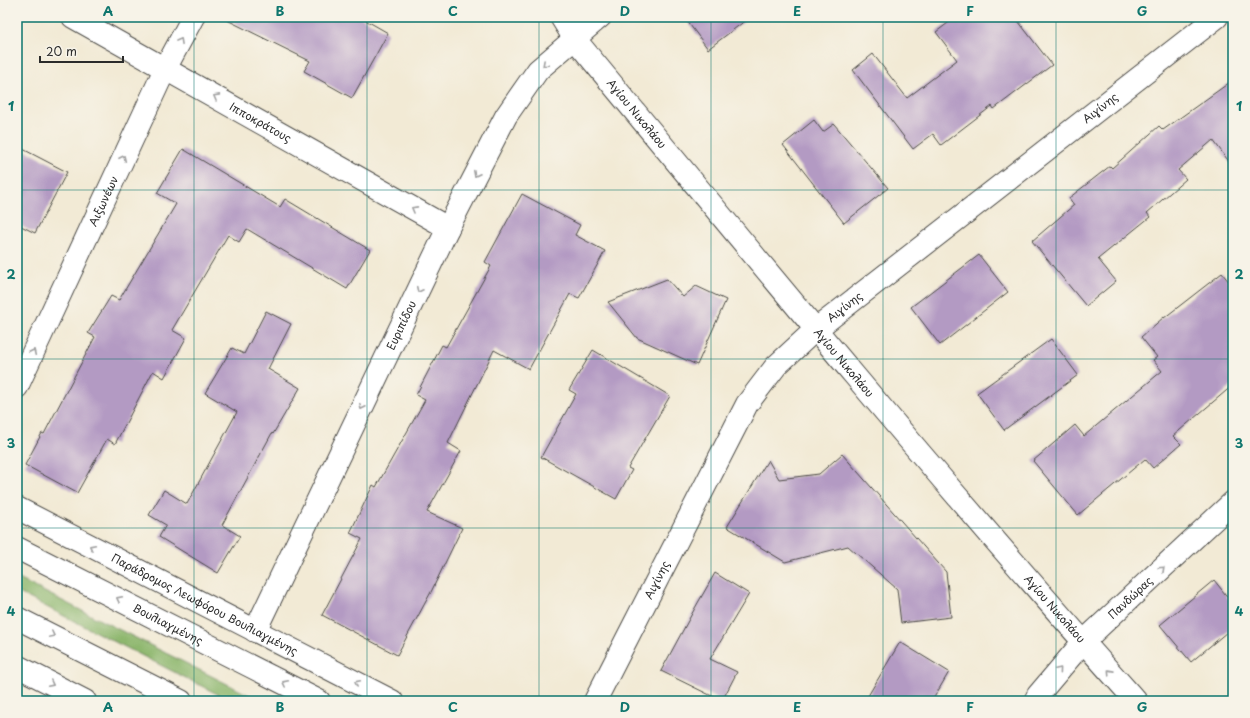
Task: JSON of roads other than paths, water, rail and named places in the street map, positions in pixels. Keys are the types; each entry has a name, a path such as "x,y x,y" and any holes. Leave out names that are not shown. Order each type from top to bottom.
{"street":[{"name":"Ιπποκράτους","path":"73,17 448,228"},
{"name":"Αιξωνέων","path":"17,387 165,69 193,17"},
{"name":"Αγίου Νικολάου","path":"561,17 574,38 816,330 1083,642 1136,701"},
{"name":"Ευριπίδου","path":"255,631 448,228 506,116 538,70 600,17"},
{"name":"Αιγίνης","path":"595,701 747,404 776,366 816,330 1217,17"},
{"name":"Πανδώρας","path":"1035,701 1083,642 1233,502"},
{"name":"Παράδρομος Λεωφόρου Βουλιαγμένης","path":"17,508 392,701"},
{"name":"Βουλιαγμένης","path":"17,548 319,701"},
{"path":"17,618 181,701"},
{"path":"17,666 85,701"}]}
